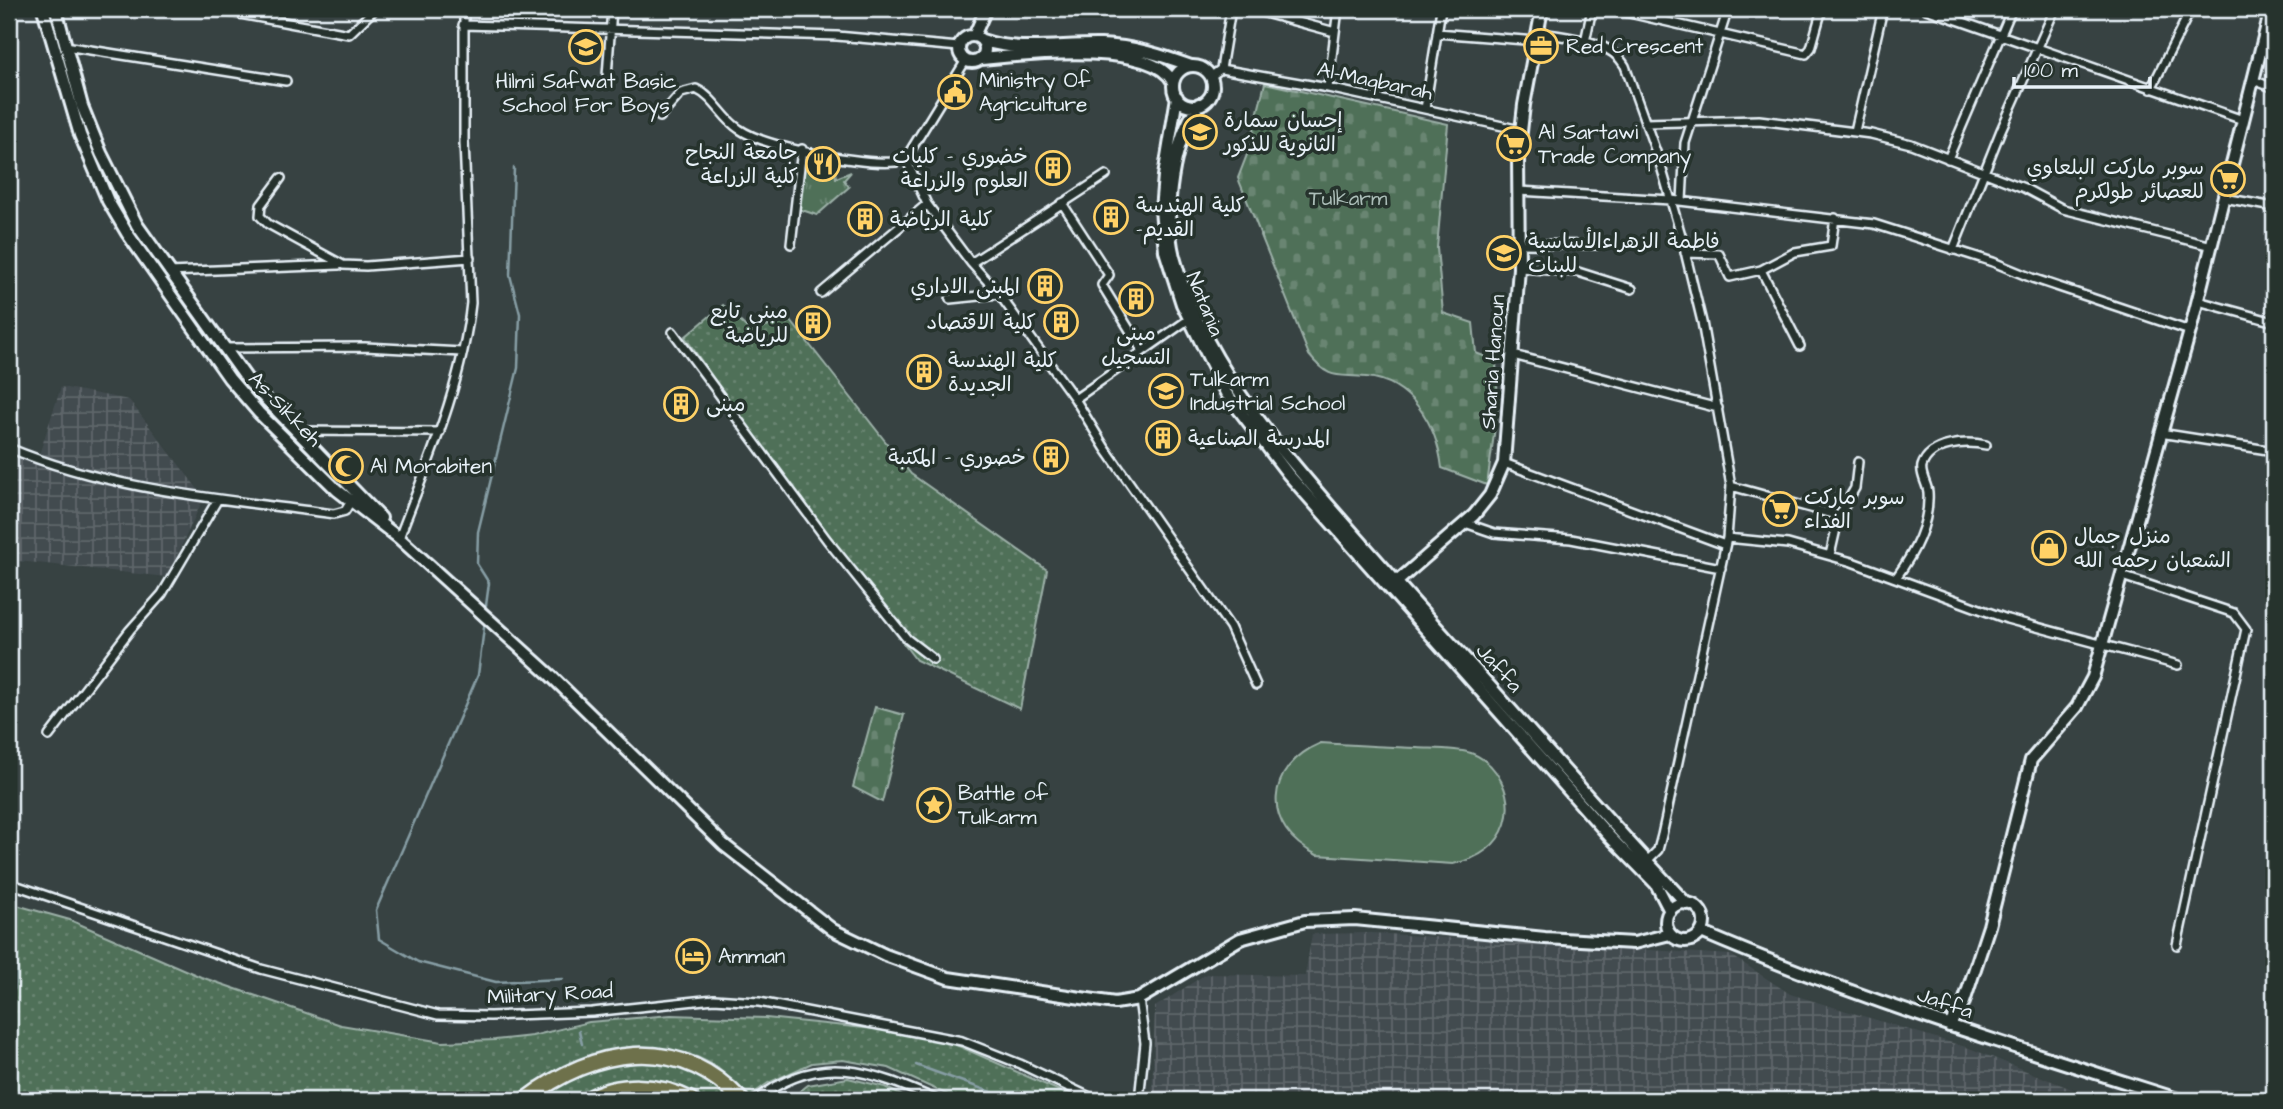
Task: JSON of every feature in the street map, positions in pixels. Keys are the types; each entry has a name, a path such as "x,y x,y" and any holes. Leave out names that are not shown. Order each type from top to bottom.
{"highway":[{"path":"525,1100 550,1081 582,1065 613,1057 645,1055 670,1057 704,1068 741,1100"},
{"path":"586,1100 621,1088 647,1086 675,1092 691,1100"}],"street":[{"name":"As-Sikkeh","path":"43,9 79,135 108,201 127,233 229,378 259,413 351,501 399,538"},
{"name":"As-Sikkeh","path":"56,9 82,106 100,153 137,225 249,382 300,431 399,538"},
{"path":"212,9 349,34 375,9"},
{"path":"464,9 471,303 462,352 440,432 399,538 548,674 723,845 834,930 885,956 948,978 1115,1003 1139,999 1240,939 1272,928 1313,920 1364,919 1512,935 1623,942 1670,934 1686,941 1701,932 1702,914 1687,904 1670,911 1666,922 1670,934"},
{"path":"607,76 612,9"},
{"path":"978,38 986,9"},
{"path":"1210,77 1221,69 1231,9"},
{"path":"1250,9 1335,32"},
{"path":"1328,88 1338,9"},
{"path":"1425,109 1441,9"},
{"name":"Sharia Hanoun","path":"1393,586 1465,523 1490,495 1503,463 1520,268 1521,130 1542,9"},
{"path":"1585,42 1592,9"},
{"path":"1612,9 1806,54 1811,48 1822,9"},
{"path":"1682,201 1684,150 1728,9"},
{"path":"1855,131 1883,9"},
{"path":"1926,9 1948,12 2036,50 2244,120"},
{"path":"1948,159 2012,9"},
{"path":"1953,250 2055,9"},
{"path":"2151,89 2192,9"},
{"path":"1949,1026 1964,1002 1989,926 2031,760 2083,699 2102,644 2159,433 2190,331 2272,13"},
{"path":"463,25 837,36 960,47"},
{"path":"1437,33 1537,36 1585,42 1606,48 1621,59 1671,200 1685,253 1702,322 1731,486 1721,568 1662,835 1658,850 1644,865"},
{"path":"978,38 986,47 981,59"},
{"path":"978,38 1005,46 1119,46 1163,55 1203,69 1210,77 1211,93 1199,104 1184,103 1177,97 1174,82 1160,65 1120,56 1074,54 981,59 974,62 966,60 960,47 963,40 978,38"},
{"path":"65,47 286,81"},
{"path":"660,117 681,93 696,89 740,130 802,149 887,162 905,157 966,60"},
{"path":"1174,82 1180,71 1191,66"},
{"name":"Al-Maqbarah","path":"1221,69 1328,88 1521,130"},
{"path":"2253,80 2274,88"},
{"name":"Natania","path":"1177,97 1161,209 1165,251 1172,277 1226,371 1260,423 1393,586"},
{"name":"Natania","path":"1193,316 1174,258 1169,214 1181,139 1199,104"},
{"path":"1645,123 1759,120 1855,131 1911,144 2024,188 2063,209 2212,246"},
{"path":"791,244 802,149"},
{"path":"905,157 927,204 971,263 999,294 1075,399 1105,448 1230,627 1256,685"},
{"path":"971,263 1106,174"},
{"path":"281,178 261,205 263,220 343,265"},
{"path":"1519,191 1682,201 1874,224 2190,331"},
{"path":"2224,198 2274,207"},
{"path":"1062,203 1109,275 1102,285 1142,350"},
{"path":"821,293 927,204"},
{"path":"1685,253 1719,254 1730,277 1761,270 1795,252 1831,246 1835,218"},
{"path":"1520,244 1597,245"},
{"path":"169,272 366,266 470,258"},
{"path":"1520,268 1578,272 1632,289"},
{"path":"1761,270 1800,346"},
{"path":"950,299 999,294"},
{"path":"2197,301 2274,322"},
{"path":"1075,399 1193,316"},
{"path":"673,332 843,560 907,639 933,659"},
{"path":"225,348 365,347 462,352"},
{"path":"1513,355 1718,408"},
{"path":"300,431 440,432"},
{"path":"2159,433 2274,451"},
{"path":"1896,578 1914,551 1923,526 1928,497 1923,464 1934,453 1953,444 1986,445"},
{"path":"9,448 102,479 218,499 334,514 345,511 351,501"},
{"path":"1830,555 1839,516 1855,488 1858,461"},
{"path":"1503,463 1726,542 1788,544 1830,555 2007,619 2178,665"},
{"path":"1731,486 1839,516"},
{"path":"49,736 130,630 162,594 218,499"},
{"path":"1465,523 1494,533 1571,540 1721,568"},
{"path":"2122,576 2234,613 2246,629 2177,945"},
{"name":"Jaffa","path":"1393,586 1644,865 1687,904"},
{"name":"Jaffa","path":"1644,865 1670,911"},
{"name":"Military Road","path":"9,883 261,969 438,1015 592,1012 714,999 759,1002 962,1041 1020,1064 1096,1100"},
{"name":"Jaffa","path":"1701,932 1783,967 1949,1026 2181,1100"},
{"path":"1139,999 1145,1043 1139,1100"},
{"path":"756,1100 777,1085 821,1070 844,1069 882,1076 937,1100"},
{"path":"769,1100 777,1085"}],"shaded area":[{"path":"61,387 129,400 204,497 167,577 9,560 9,444 39,455"},
{"path":"1371,933 1731,955 1790,994 1969,1048 2099,1100 1152,1100 1155,1007 1206,974 1305,976 1312,934"},
{"path":"2112,1088 2153,1100 2103,1100"}],"green space":[{"name":"Tulkarm","path":"1265,83 1448,124 1437,248 1443,313 1473,323 1476,353 1496,361 1498,405 1487,485 1442,468 1428,422 1409,396 1397,387 1382,380 1334,375 1323,369 1309,355 1238,178 1248,152"},
{"path":"805,167 835,170 836,178 851,172 844,180 849,187 817,215 799,209"},
{"path":"723,305 749,330 791,321 911,474 1047,570 1020,709 916,660 826,542 685,337"},
{"path":"875,707 904,715 882,802 853,787"},
{"path":"1321,743 1444,749 1471,753 1489,764 1502,782 1507,802 1505,824 1497,840 1485,851 1453,864 1317,855 1299,843 1286,829 1279,814 1277,798 1280,782 1288,767 1302,754"},
{"path":"9,903 70,920 201,977 341,1025 442,1042 532,1036 589,1022 671,1015 766,1018 934,1035 1080,1100 959,1100 889,1068 843,1060 812,1063 768,1083 750,1096 714,1065 697,1057 658,1048 623,1051 526,1100 9,1100"},
{"path":"644,1061 692,1070 732,1100 706,1100 678,1085 647,1079 619,1080 593,1088 571,1100 536,1100 561,1084 587,1073 614,1065"},
{"path":"848,1078 885,1087 910,1100 789,1100 808,1085"}],"water":[{"path":"9,940 18,945 15,989 9,997"}],"waterway":[{"path":"485,613 489,583 477,564 478,532 518,368 520,314 510,275 514,168"},
{"path":"485,620 478,675 376,910 379,939 418,962 496,982 563,979"},
{"path":"579,1031 582,1044"},
{"path":"916,1065 1013,1100"}],"place":[{"name":"Red Crescent","path":"1541,46"},
{"name":"Hilmi Safwat Basic School For Boys","path":"586,47"},
{"name":"Ministry Of Agriculture","path":"955,92"},
{"name":"إحسان سمارة الثانوية للذكور","path":"1200,132"},
{"name":"Al Sartawi Trade Company","path":"1514,144"},
{"name":"جامعة النجاح كلية الزراعة","path":"823,164"},
{"name":"خضوري - كليات العلوم والزراعة","path":"1053,168"},
{"name":"سوبر ماركت البلعاوي للعصائر طولكرم","path":"2228,179"},
{"name":"كلية الهندسة -القديم","path":"1111,217"},
{"name":"كلية الرياضة","path":"865,219"},
{"name":"فاطمة الزهراءالأساسية للبنات","path":"1504,253"},
{"name":"المبنى الاداري","path":"1045,286"},
{"name":"مبنى التسجيل","path":"1136,299"},
{"name":"كلية الاقتصاد","path":"1061,322"},
{"name":"مبنى تابع للرياضة","path":"813,323"},
{"name":"كلية الهندسة الجديدة","path":"924,372"},
{"name":"Tulkarm Industrial School","path":"1166,391"},
{"name":"مبنى","path":"681,404"},
{"name":"المدرسة الصناعية","path":"1163,438"},
{"name":"خصوري - المكتبة","path":"1051,457"},
{"name":"Al Morabiten","path":"346,466"},
{"name":"سوبر ماركت الفداء","path":"1780,509"},
{"name":"منزل جمال الشعبان رحمه الله","path":"2049,548"},
{"name":"Battle of Tulkarm","path":"934,805"},
{"name":"Amman","path":"693,956"}]}
